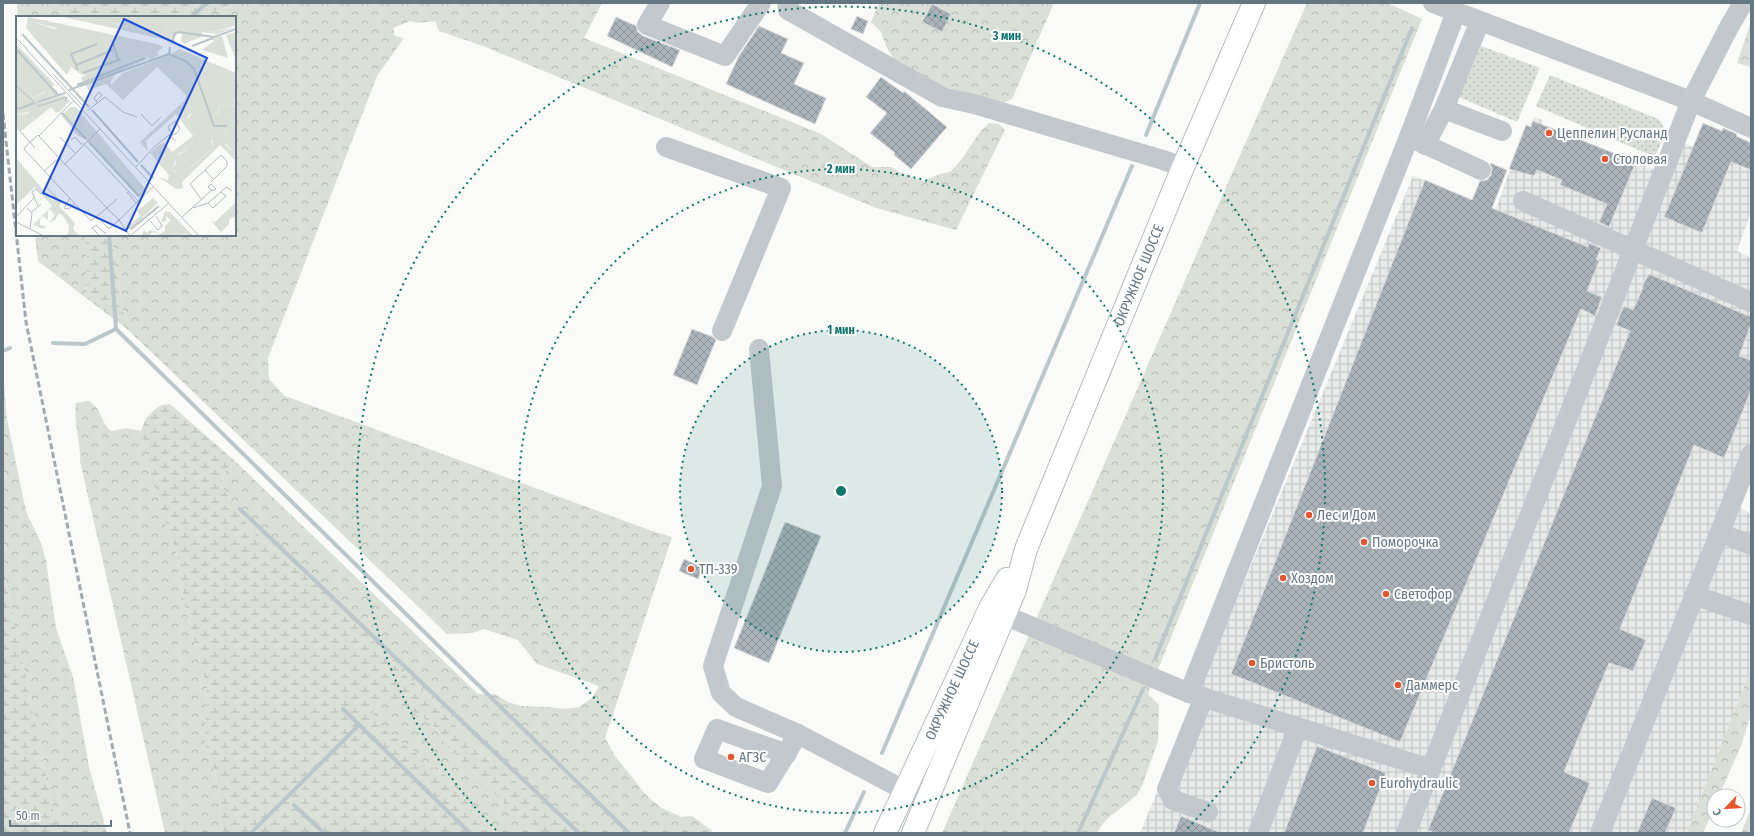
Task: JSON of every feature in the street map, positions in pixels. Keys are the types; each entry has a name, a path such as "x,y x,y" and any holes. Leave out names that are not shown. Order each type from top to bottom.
{"main road":[{"name":"ОКРУЖНОЕ ШОССЕ","path":"913,833 1015,590 1026,549 1183,168 1254,3"},
{"name":"ОКРУЖНОЕ ШОССЕ","path":"885,833 991,606 1026,549"}],"lane":[{"path":"660,3 646,24 725,56 761,3"},
{"path":"1433,3 1691,101 1751,128"},
{"path":"1406,833 1691,101 1728,27 1743,3"},
{"path":"786,5 942,97 982,107 1163,160 1183,168"},
{"path":"1208,812 1173,800 1167,789 1196,695 1417,141 1456,12"},
{"path":"1417,141 1444,109 1480,21"},
{"path":"1444,109 1502,131"},
{"path":"1417,141 1481,170"},
{"path":"666,147 781,188 722,332"},
{"path":"1523,201 1751,302"},
{"path":"759,349 772,486 713,666 721,693 736,707 798,734 904,790"},
{"path":"1600,833 1751,454"},
{"path":"1720,532 1751,545"},
{"path":"1694,596 1751,615"},
{"path":"1004,616 1196,695 1431,769"},
{"path":"1258,833 1298,727"},
{"path":"787,754 798,734"}],"shaded area":[{"path":"1534,117 1543,120 1542,124 1655,170 1667,136 1751,171 1751,212 1737,251 1751,258 1751,475 1736,505 1751,514 1751,669 1687,833 1140,833 1413,176 1496,209 1526,125 1530,126"}],"green space":[{"path":"17,3 66,3 67,16 18,16"},
{"path":"66,3 235,3 231,6 202,16 67,16"},
{"path":"235,3 602,3 584,38 821,134 872,167 891,167 899,172 923,181 940,174 950,172 989,123 999,124 1005,130 956,230 876,208 483,46 439,31 435,21 418,23 410,21 393,28 395,36 404,38 377,76 268,358 269,379 285,396 652,531 672,537 605,738 615,756 646,795 660,807 681,817 692,816 713,833 572,833 543,800 519,784 480,753 428,696 404,674 357,624 350,614 327,592 312,582 252,532 221,485 225,471 237,463 478,694 495,694 508,702 521,706 563,709 579,707 592,698 599,686 537,664 518,640 484,629 472,633 447,634 126,328 113,246 114,236 236,236 236,16 202,16 231,6"},
{"path":"879,3 1054,3 1012,99 999,105 950,88 946,89 894,60 886,46 881,32 871,22"},
{"path":"1307,3 1388,3 1422,19 1148,694 1159,705 1158,741 1142,786 1137,795 1108,818 1097,833 942,833"},
{"path":"1751,22 1751,67 1737,63"},
{"path":"1481,46 1540,68 1517,122 1459,97"},
{"path":"1550,75 1658,119 1662,123 1664,132 1655,157 1536,106"},
{"path":"35,236 85,236 87,263 86,298 38,261"},
{"path":"85,236 114,236 113,246 126,328 86,298 87,263"},
{"path":"3,373 7,419 23,497 27,514 41,543 46,561 56,628 73,677 89,767 107,833 58,833 3,568"},
{"path":"89,401 97,408 104,423 111,431 126,428 141,431 150,476 162,504 166,525 177,555 186,610 207,687 205,743 218,783 220,818 223,833 165,833 80,461 75,410 76,403"},
{"path":"170,404 237,463 225,471 221,485 252,532 312,582 327,592 350,614 357,624 404,674 428,696 480,753 519,784 543,800 572,833 532,833 460,757 448,749 440,734 431,723 393,701 379,701 373,714 382,728 416,753 425,762 447,776 454,788 468,801 486,833 223,833 220,818 218,783 205,743 207,687 186,610 177,555 166,525 162,504 150,476 141,431 146,418 153,411 161,405"},
{"path":"3,568 58,833 3,833"},
{"path":"1751,669 1751,714 1741,746 1723,788 1706,788 1706,826 1703,833 1687,833"},
{"path":"379,701 393,701 431,723 440,734 448,749 460,757 532,833 486,833 468,801 454,788 447,776 425,762 416,753 381,728 373,715"},
{"path":"1751,809 1751,833 1741,833 1743,828 1746,828 1746,821"}],"building":[{"path":"932,4 951,14 942,32 922,22"},
{"path":"857,16 868,21 863,34 851,29"},
{"path":"616,17 636,26 638,32 643,36 680,50 672,67 607,36"},
{"path":"759,26 788,39 781,53 804,63 794,84 826,98 815,124 726,84 739,56"},
{"path":"881,77 903,93 904,91 947,127 911,169 894,155 895,153 870,133 887,113 866,97"},
{"path":"1533,121 1636,162 1609,227 1599,222 1607,204 1560,185 1562,180 1537,170 1534,176 1509,169 1526,125 1531,127"},
{"path":"1703,123 1722,131 1723,128 1737,134 1736,136 1751,143 1751,170 1731,162 1702,233 1664,217"},
{"path":"1490,163 1507,170 1492,208 1588,247 1589,243 1601,248 1596,260 1599,261 1587,291 1602,297 1595,316 1581,309 1400,742 1231,674 1425,180 1472,200 1480,181 1487,180 1491,175 1492,169"},
{"path":"1649,274 1751,317 1751,324 1739,356 1751,360 1751,390 1724,458 1694,445 1620,629 1646,640 1633,671 1609,663 1564,772 1590,783 1569,833 1435,833 1428,830 1630,331 1616,325 1624,306 1633,310"},
{"path":"692,329 713,337 716,340 697,385 673,375"},
{"path":"785,522 821,536 769,663 734,648"},
{"name":"ТП-339","path":"684,559 703,568 698,579 679,571"},
{"path":"1317,746 1386,773 1363,833 1284,833"},
{"path":"1652,798 1676,808 1665,833 1637,833"},
{"path":"1181,816 1221,833 1174,833"}],"waterway":[{"path":"192,16 207,3"},
{"path":"1146,135 1200,3"},
{"path":"1155,659 1412,28"},
{"path":"882,753 1132,166"},
{"path":"109,236 116,329"},
{"path":"53,343 85,344 116,329 629,833"},
{"path":"3,351 10,348"},
{"path":"240,509 579,833"},
{"path":"1078,833 1143,689"},
{"path":"343,709 470,833"},
{"path":"252,832 359,725"},
{"path":"845,833 864,792"},
{"path":"294,805 324,833"}],"railway":[{"path":"3,114 16,232"},
{"path":"16,236 26,322 130,833"}],"place":[{"name":"Цеппелин Русланд","path":"1549,133"},
{"name":"Столовая","path":"1605,159"},
{"name":"Лес и Дом","path":"1309,515"},
{"name":"Поморочка","path":"1364,542"},
{"name":"ТП-339","path":"691,569"},
{"name":"Хоздом","path":"1283,578"},
{"name":"Светофор","path":"1386,594"},
{"name":"Бристоль","path":"1252,663"},
{"name":"Даммерс","path":"1398,685"},
{"name":"АГЗС","path":"731,757"},
{"name":"Eurohydraulic","path":"1372,783"}]}
